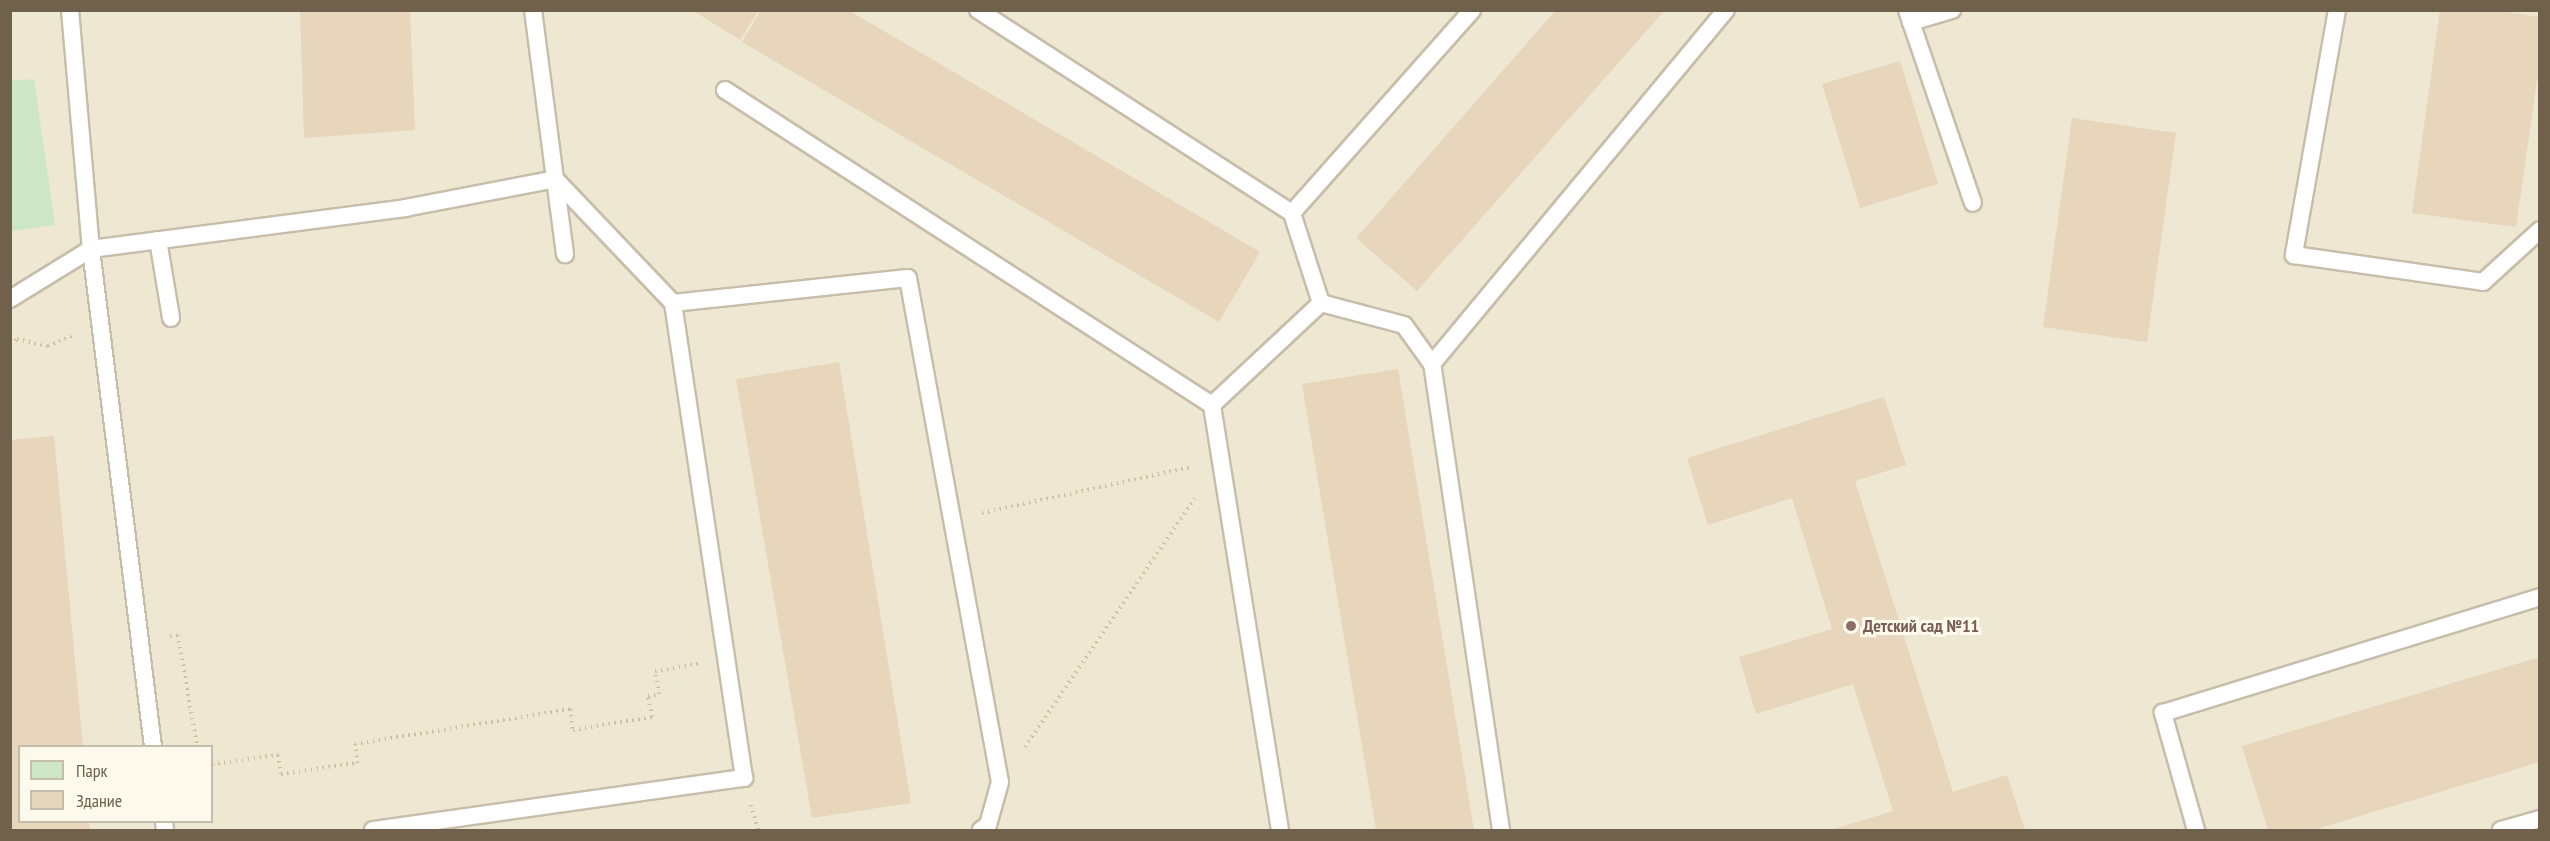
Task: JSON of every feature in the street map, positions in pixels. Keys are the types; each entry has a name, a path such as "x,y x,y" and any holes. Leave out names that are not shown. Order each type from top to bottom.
{"lane":[{"path":"70,10 91,249 153,745"},
{"path":"533,10 565,254"},
{"path":"978,10 1292,213 1321,303"},
{"path":"1292,213 1472,10"},
{"path":"1432,364 1726,10"},
{"path":"1952,10 1909,16 1973,203"},
{"path":"2337,10 2294,255 2482,282 2540,230"},
{"path":"725,90 1212,405 1280,831"},
{"path":"10,299 91,249 405,208 555,179"},
{"path":"373,831 744,778 673,303 555,179"},
{"path":"158,240 171,318"},
{"path":"673,303 908,278 1000,783 988,825 981,831"},
{"path":"1321,303 1404,325 1432,364 1501,831"},
{"path":"1212,405 1321,303"},
{"path":"2196,831 2163,713 2540,597"},
{"path":"2501,831 2540,819"}],"path":[{"path":"10,344 17,339 48,346"},
{"path":"952,519 1221,460"},
{"path":"1000,783 1221,460"},
{"path":"213,764 278,755 281,774 357,763 355,744 572,709 573,730 652,717 648,696 659,694 655,671 727,660"}],"shaded area":[{"path":"10,11 2539,11 2539,830 11,830"}],"green space":[{"path":"34,79 55,225 11,231 11,81"}],"building":[{"path":"300,10 410,10 415,130 304,138"},
{"path":"692,10 759,10 740,40"},
{"path":"761,10 848,10 1260,252 1219,322 742,42"},
{"path":"1556,10 1665,10 1417,291 1356,238"},
{"path":"2440,10 2493,10 2540,17 2540,60 2516,227 2412,213"},
{"path":"1900,61 1938,184 1860,208 1822,84"},
{"path":"2072,118 2176,133 2147,342 2043,327"},
{"path":"839,362 911,803 812,818 736,379"},
{"path":"1398,369 1474,830 1376,830 1302,384"},
{"path":"1884,397 1906,465 1855,481 1953,792 2007,775 2025,830 1831,830 1893,811 1853,684 1756,714 1739,657 1832,629 1792,498 1708,525 1687,458"},
{"path":"54,436 83,745 18,745 18,823 89,823 90,830 10,830 10,440"},
{"path":"2540,657 2540,762 2313,830 2268,830 2242,746"}],"place":[{"name":"Детский сад №11","path":"1851,626"}]}
